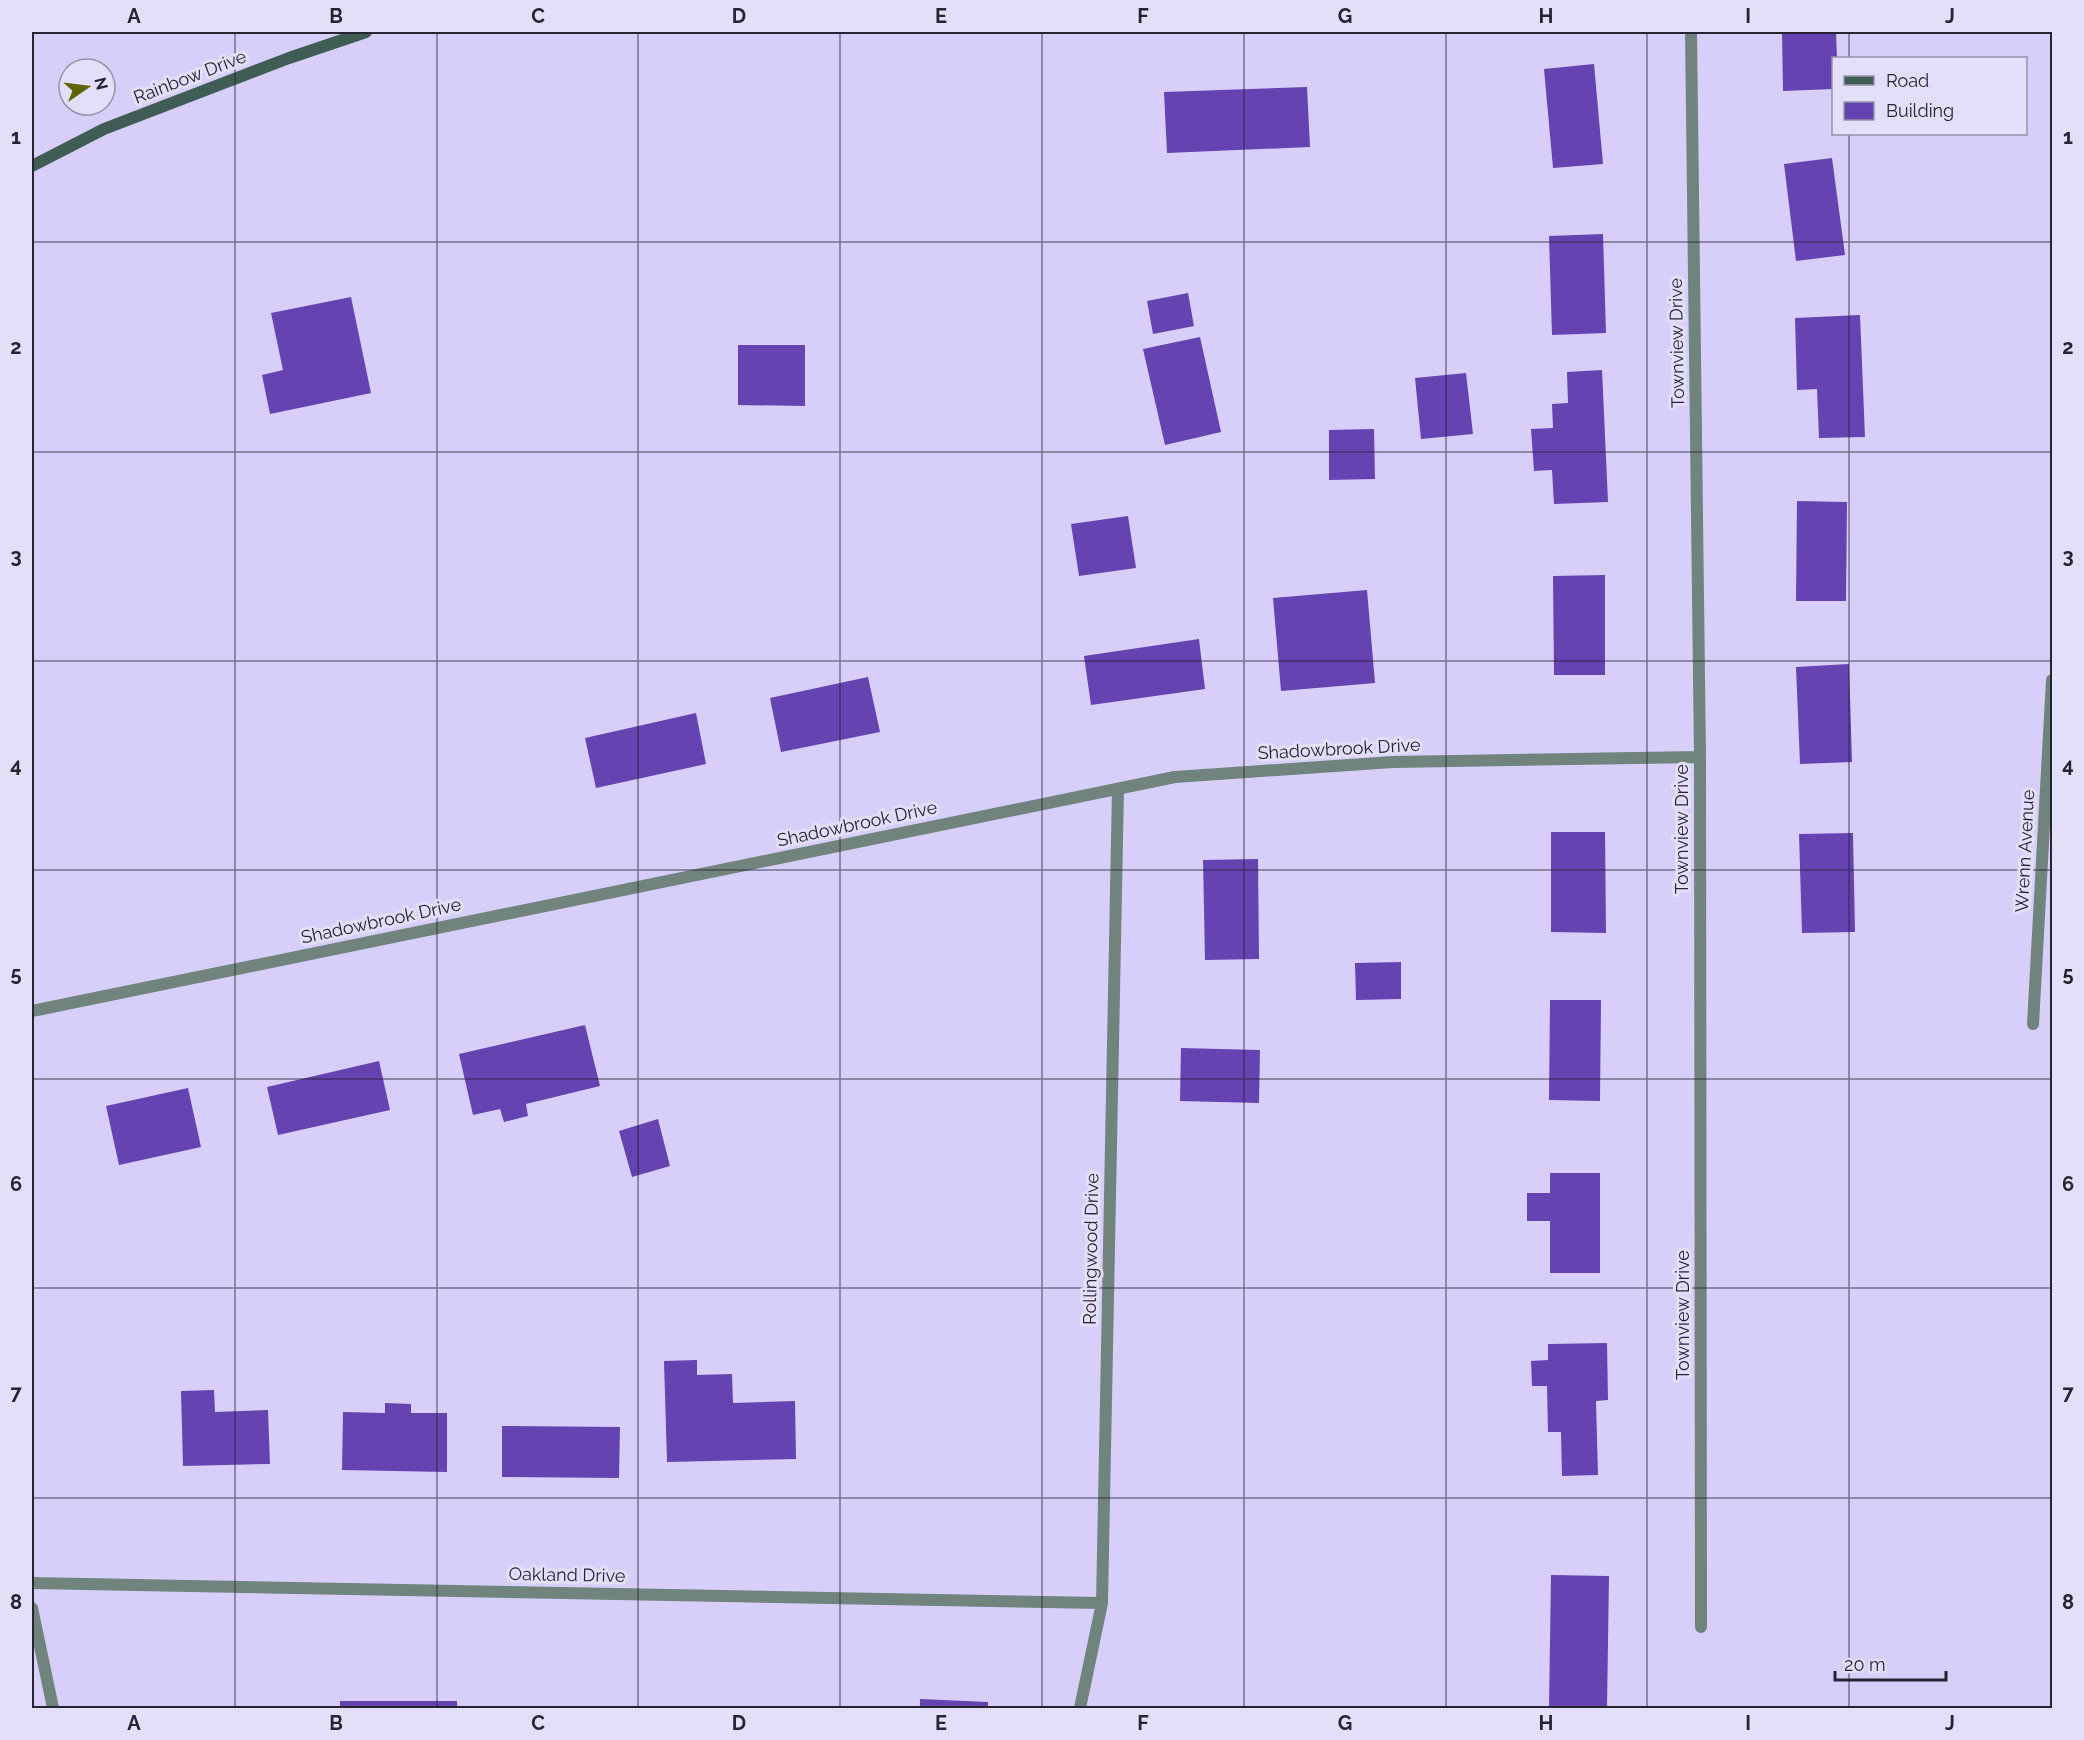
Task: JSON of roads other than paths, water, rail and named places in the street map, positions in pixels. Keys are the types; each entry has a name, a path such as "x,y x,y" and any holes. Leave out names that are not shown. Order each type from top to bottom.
{"street":[{"name":"Rainbow Drive","path":"32,166 104,129 289,58 366,32"},
{"name":"Townview Drive","path":"1691,32 1700,758 1701,1627"},
{"name":"Wrenn Avenue","path":"2033,1024 2052,680"},
{"name":"Shadowbrook Drive","path":"32,1011 1175,777 1393,762 1700,758"},
{"name":"Rollingwood Drive","path":"1080,1708 1102,1603 1118,789"},
{"name":"Oakland Drive","path":"32,1583 1102,1603"},
{"path":"32,1608 53,1708"}]}
